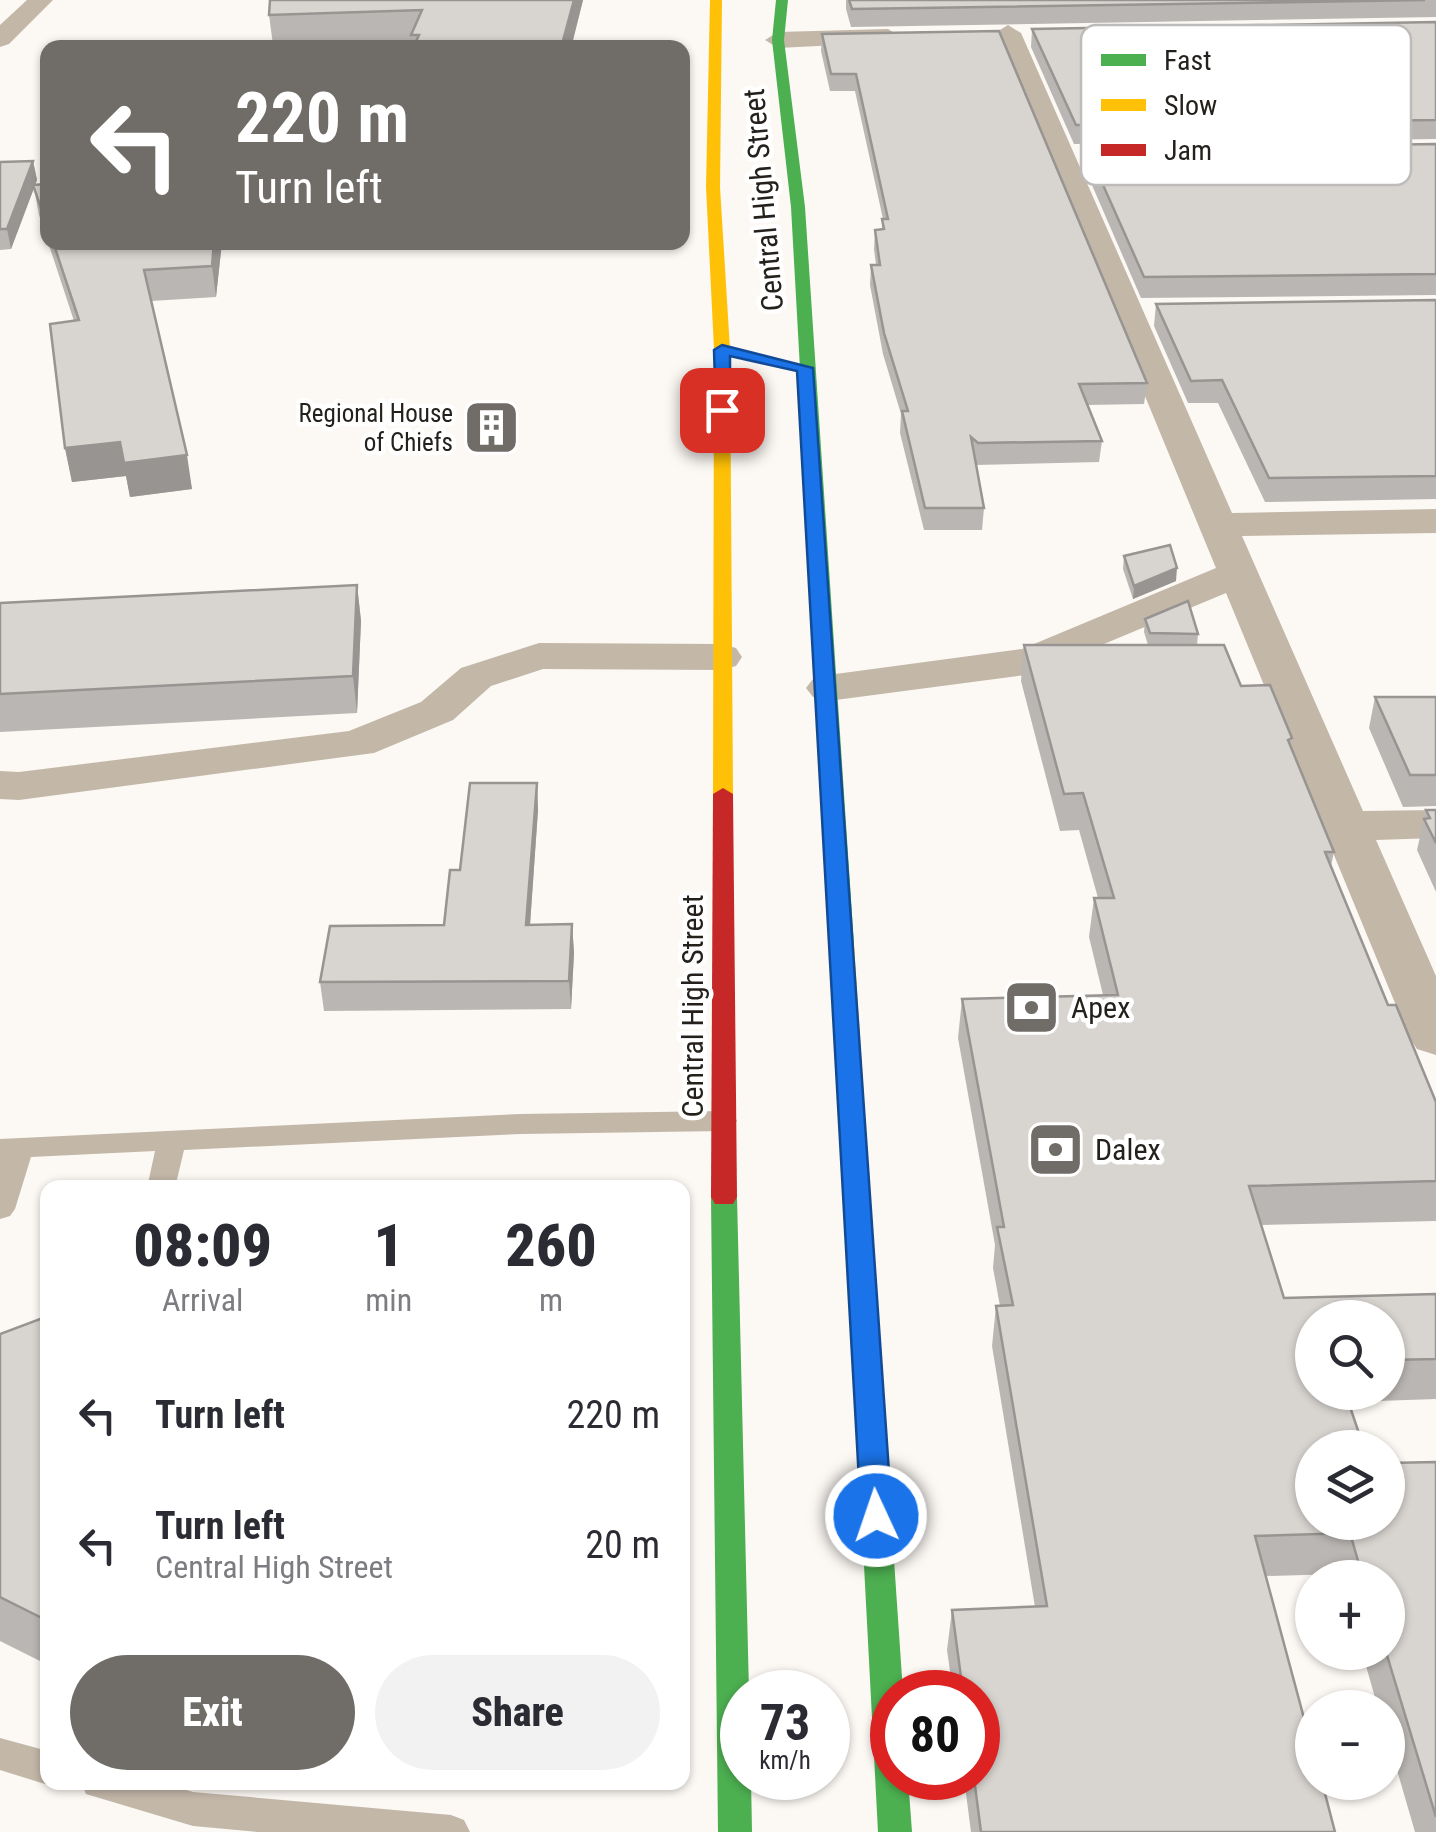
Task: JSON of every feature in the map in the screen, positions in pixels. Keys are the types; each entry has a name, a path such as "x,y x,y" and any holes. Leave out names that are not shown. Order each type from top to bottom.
{"highway":[{"name":"Central High Street","path":"716,0 713,188 730,351 721,656 723,1121 735,1832"},
{"name":"Central High Street","path":"782,0 778,40 798,207 797,366 828,688 895,1832"}],"street":[{"path":"0,40 42,0"},
{"path":"1008,33 1081,157"},
{"path":"778,40 912,36"},
{"path":"1093,185 1148,312 1240,572 1257,664 1348,826 1436,1036"},
{"path":"1221,526 1436,521"},
{"path":"1026,662 1240,572"},
{"path":"0,785 19,786 358,743 437,711 476,677 539,656 721,656"},
{"path":"828,688 1026,662 1122,662"},
{"path":"1348,826 1436,824"}],"lane":[{"path":"0,1209 10,1148 521,1124 723,1121"},
{"path":"163,1180 172,1142"},
{"path":"0,1754 40,1766"},
{"path":"127,1790 193,1809 341,1827 452,1832"}],"building":[{"path":"270,0 574,0 563,40 417,40 419,35 411,35 422,10 269,15"},
{"path":"849,0 1425,0 852,9"},
{"path":"1436,22 1436,120 1411,120 1411,25 1263,25"},
{"path":"1081,28 1081,125 1076,125 1032,29"},
{"path":"999,31 1147,383 1079,384 1102,441 978,443 971,437 984,508 925,508 902,411 908,411 884,333 871,265 880,265 875,230 884,229 882,219 888,219 856,74 831,74 822,34"},
{"path":"1411,144 1436,144 1436,274 1144,277 1103,185 1411,185"},
{"path":"33,161 7,229 0,229 0,162"},
{"path":"33,185 40,185 40,205"},
{"path":"56,250 213,250 212,266 144,270 187,455 124,463 120,442 65,448 50,324 79,320"},
{"path":"1436,300 1436,476 1269,478 1222,380 1191,381 1156,304"},
{"path":"1170,545 1177,568 1134,586 1124,556"},
{"path":"357,585 353,676 0,694 0,603"},
{"path":"1188,601 1198,634 1150,633 1145,619"},
{"path":"1024,645 1224,645 1241,686 1270,685 1334,852 1325,852 1388,1005 1396,1005 1436,1102 1436,1181 1249,1186 1284,1298 1436,1294 1436,1359 1405,1360 1405,1300 1295,1300 1295,1410 1351,1410 1358,1430 1295,1430 1295,1535 1255,1536 1296,1690 1295,1800 1327,1800 1335,1832 981,1832 977,1800 1000,1800 1000,1670 960,1670 952,1610 1047,1606 996,1306 1013,1305 997,1227 1004,1227 962,999 1118,995 1094,898 1114,898 1083,793 1064,794"},
{"path":"1375,697 1436,697 1436,775 1410,775"},
{"path":"470,783 537,783 526,925 572,924 569,981 320,982 330,926 444,925 450,870 460,870"},
{"path":"1426,810 1436,810 1436,843 1424,819 1430,818"},
{"path":"40,1319 40,1617 0,1597 0,1334"},
{"path":"1436,1462 1436,1817 1405,1715 1405,1690 1398,1690 1391,1670 1405,1670 1405,1560 1358,1560 1352,1540 1405,1540 1405,1463"}],"traffic: fast":[{"path":"782,0 778,40 798,207 843,944"},
{"path":"724,1197 735,1832"},
{"path":"870,1413 895,1832"}],"traffic: slow":[{"path":"716,0 713,187 722,349 723,794"},
{"path":"843,944 870,1413"}],"traffic: jam":[{"path":"723,794 724,1197"}],"place":[{"name":"Regional House of Chiefs","path":"492,427"},
{"name":"Apex","path":"1032,1007"},
{"name":"Dalex","path":"1056,1149"}],"route":[{"path":"722,410 722,350 805,368 876,1516"}]}
